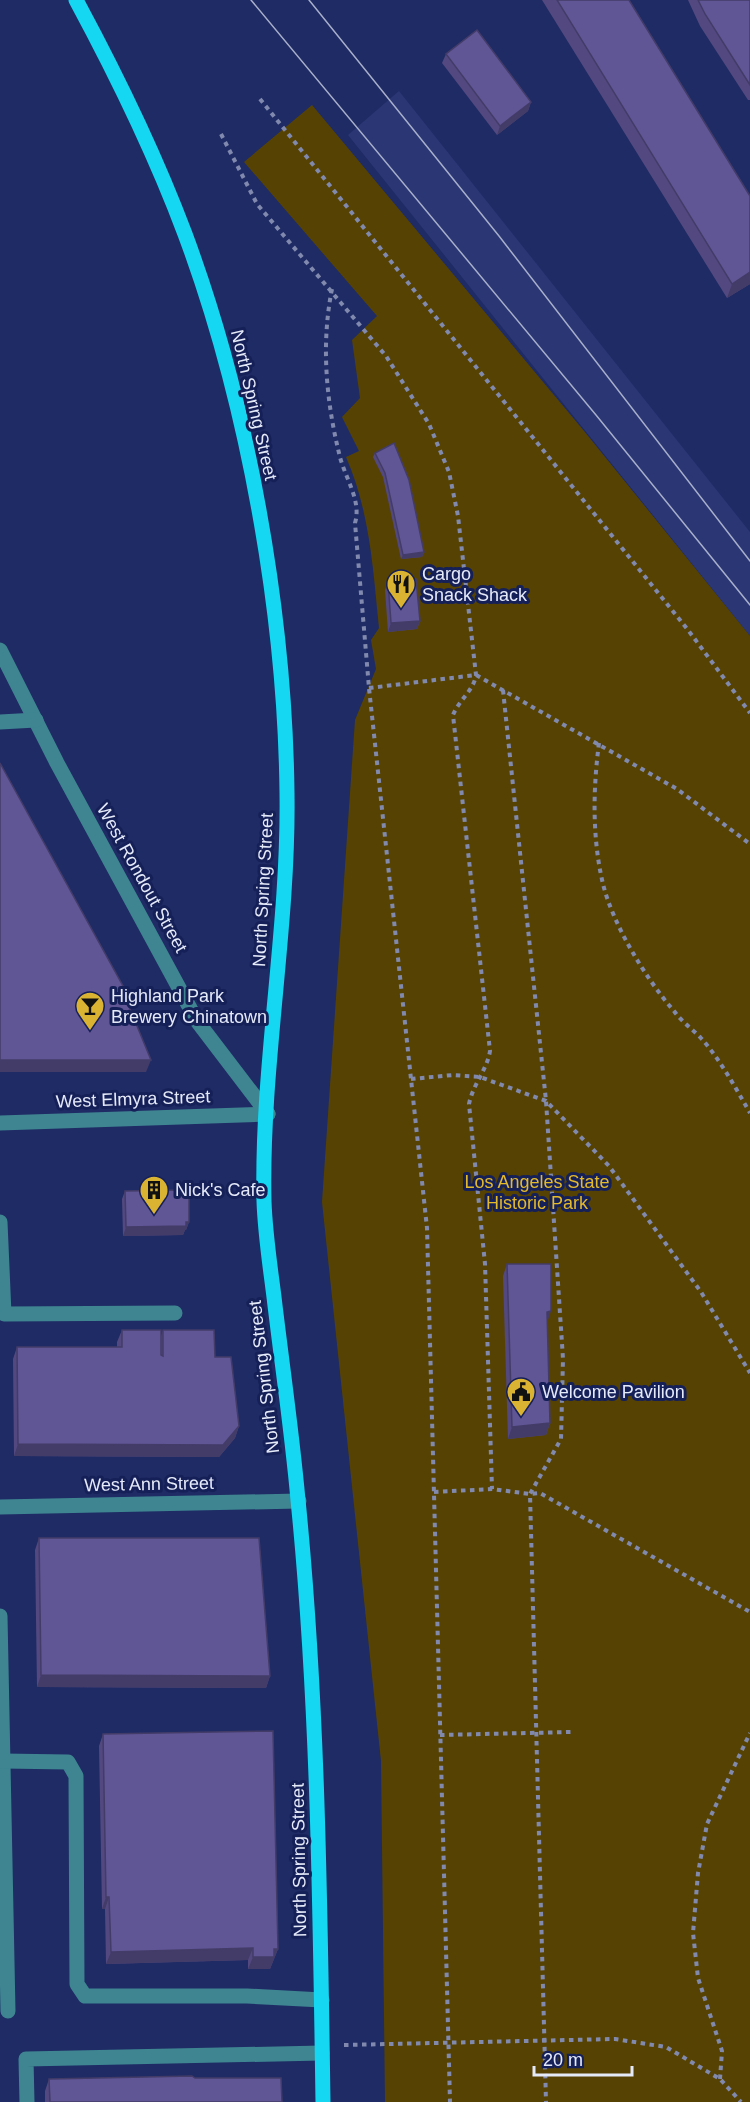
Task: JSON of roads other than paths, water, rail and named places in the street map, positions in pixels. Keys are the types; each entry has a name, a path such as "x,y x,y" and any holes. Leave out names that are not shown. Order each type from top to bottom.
{"main road":[{"name":"North Spring Street","path":"76,0 110,62 185,233 216,327 258,511 283,690 287,794 285,892 268,1114 264,1201 298,1502 318,1808 323,2102"}],"street":[{"name":"West Rondout Street","path":"0,650 197,1021 268,1114"},
{"path":"0,722 36,720"},
{"name":"West Elmyra Street","path":"0,1123 268,1114"},
{"path":"0,1222 4,1314 175,1313"},
{"name":"West Ann Street","path":"0,1507 298,1502"},
{"path":"0,1616 8,2011"},
{"path":"3,1761 68,1762 76,1776 77,1984 85,1996 247,1996 322,2000"},
{"path":"27,2102 26,2059 322,2049"}],"tram line":[{"path":"251,0 596,415 750,605"},
{"path":"309,0 499,236 750,561"}],"place":[{"name":"Cargo Snack Shack","path":"401,610"},
{"name":"Highland Park Brewery Chinatown","path":"90,1032"},
{"name":"Nick's Cafe","path":"154,1216"},
{"name":"Welcome Pavilion","path":"521,1418"}],"park label":[{"name":"Los Angeles State Historic Park","path":"537,1192"}]}
